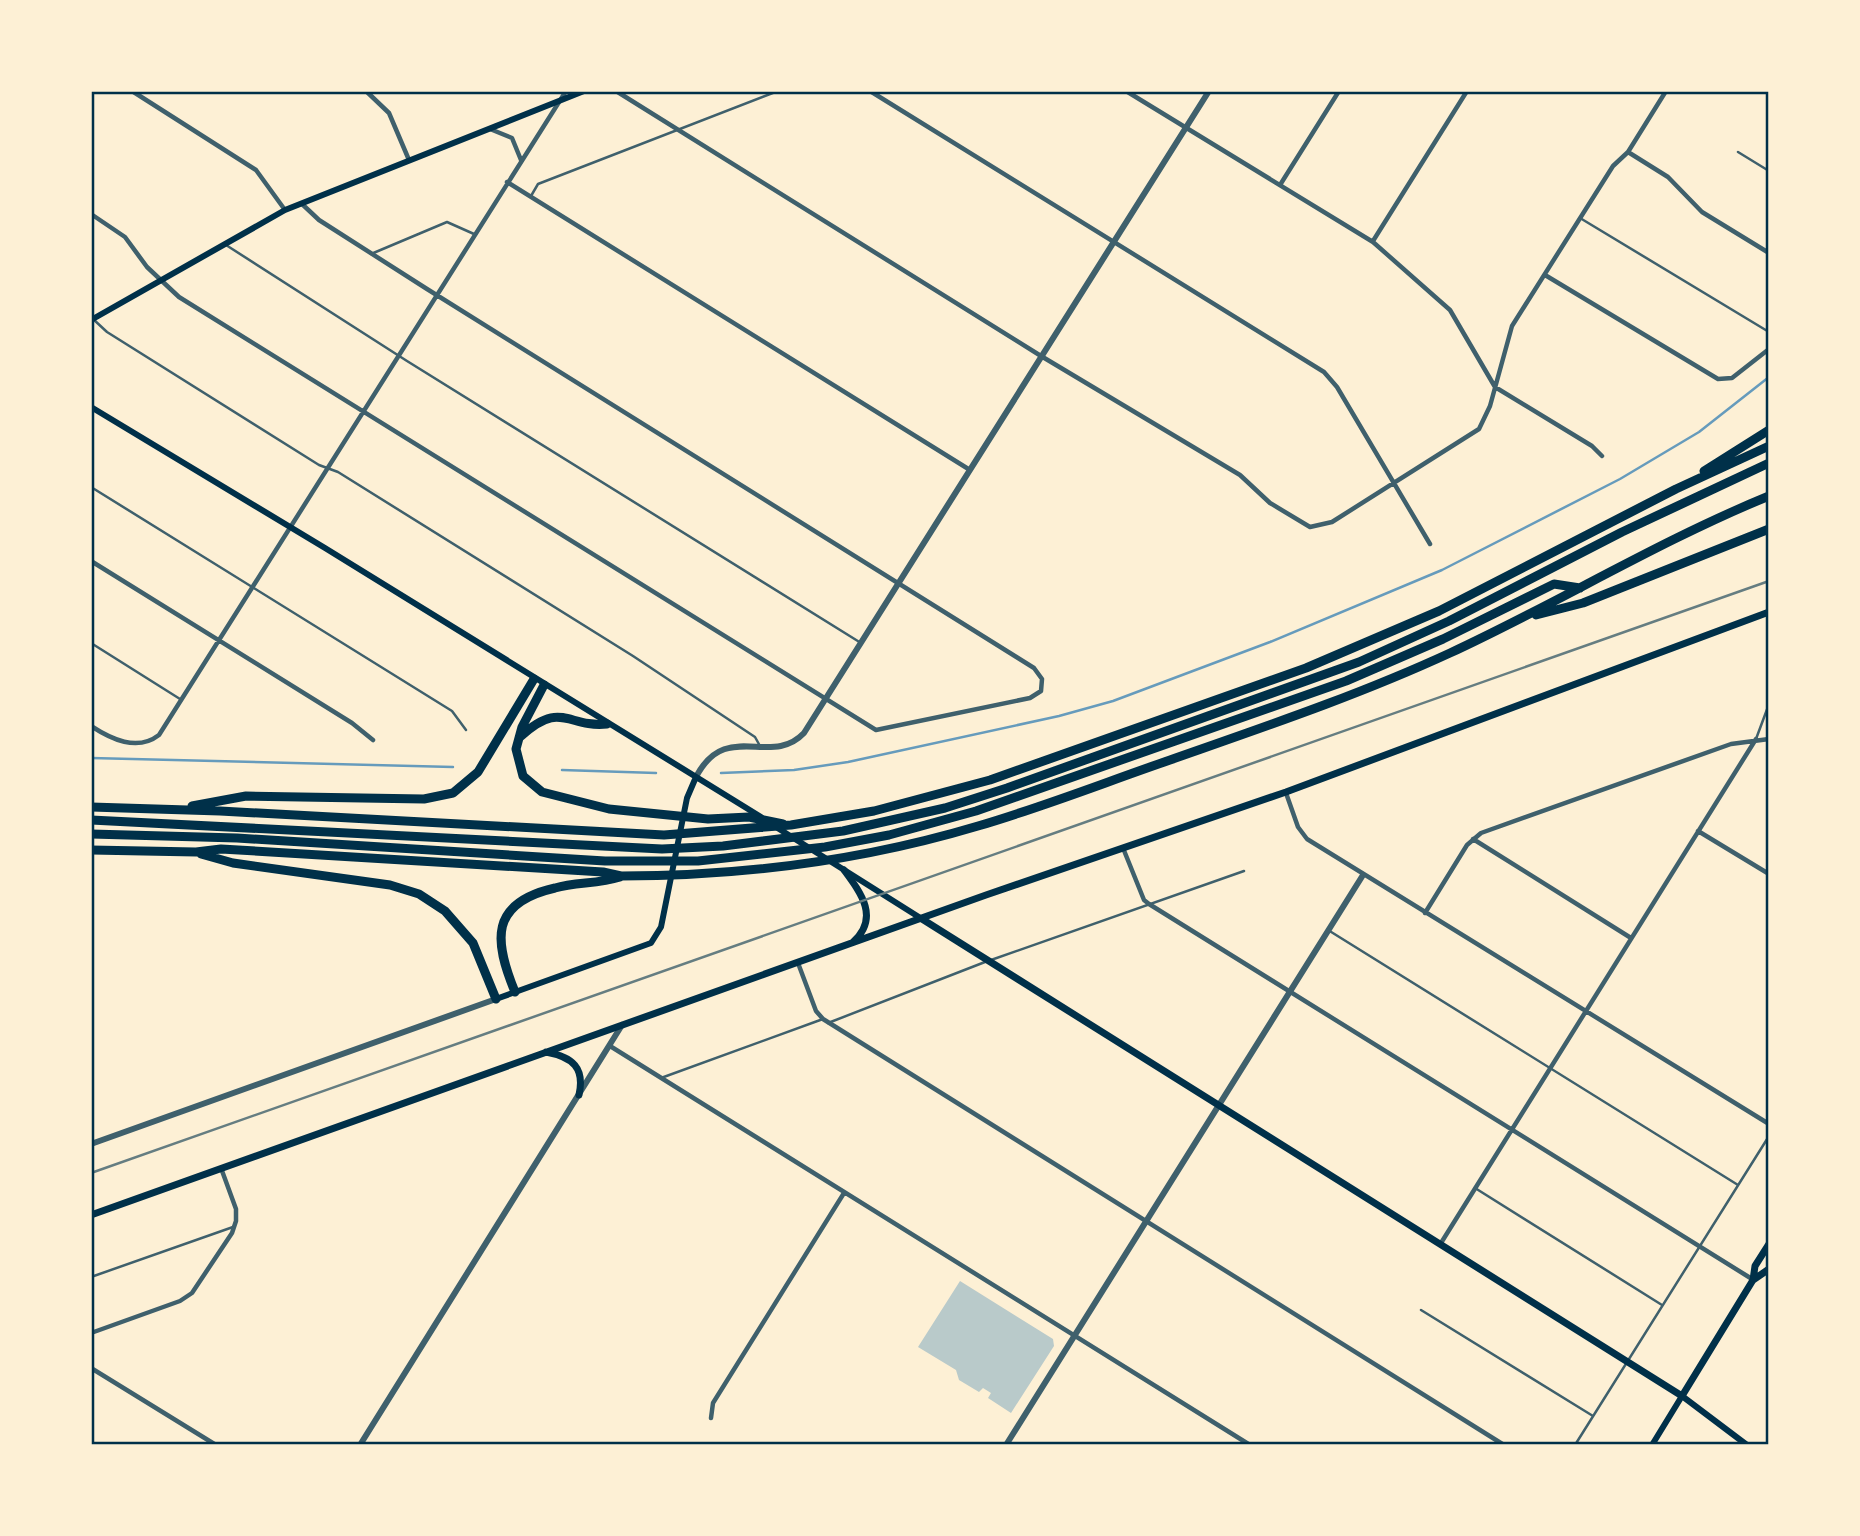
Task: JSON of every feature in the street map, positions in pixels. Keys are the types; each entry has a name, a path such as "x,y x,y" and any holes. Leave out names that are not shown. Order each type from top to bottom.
{"highway":[{"path":"1676,489 1769,430"},
{"path":"91,807 664,835 827,821 913,802 990,780 1306,668 1438,611 1676,489 1769,446"},
{"path":"91,820 662,849 735,845 844,831 946,808 1359,662 1449,621 1622,532 1769,463"},
{"path":"516,992 500,950 500,934 506,918 518,904 533,894 556,887 621,876 738,873 875,851 976,827 1260,729 1350,695 1521,619 1634,558 1769,496"},
{"path":"1521,619 1583,603 1769,529"},
{"path":"91,834 237,838 605,861 744,858 859,841 976,811 1294,701 1410,654 1554,584 1580,588"},
{"path":"173,810 246,796 424,799 453,793 478,772 534,679"},
{"path":"544,685 518,738 516,758 523,776 542,792 580,804 708,818 749,817 791,825"},
{"path":"518,738 533,725 561,717 594,725 607,724"},
{"path":"91,850 196,852 221,849 603,872 621,876"},
{"path":"196,852 233,863 390,885 419,894 445,911 473,943 496,999"}],"main road":[{"path":"92,319 285,210 584,91"},
{"path":"91,407 696,778 1441,1243 1682,1396 1747,1445"},
{"path":"91,1214 1286,792 1769,612"},
{"path":"496,999 651,943 661,927 687,798 696,778"},
{"path":"844,870 863,897 868,913 863,930 849,946"},
{"path":"545,1052 563,1056 576,1063 582,1075 579,1095"},
{"path":"1652,1445 1753,1280 1755,1266 1769,1244"},
{"path":"1753,1280 1769,1269"}],"street":[{"path":"132,91 256,170 285,210"},
{"path":"366,91 389,113 409,160"},
{"path":"91,726 124,742 152,741 220,642 362,411 566,91"},
{"path":"615,91 1041,356 1240,475 1270,503 1310,527 1332,522 1479,429 1495,387 1509,334 1613,166 1628,152 1666,91"},
{"path":"870,91 1324,372 1337,387 1430,544"},
{"path":"1126,91 1373,242 1450,310 1495,387 1592,446 1602,456"},
{"path":"696,778 705,760 716,751 796,741 1209,91"},
{"path":"1280,185 1339,91"},
{"path":"1373,242 1467,91"},
{"path":"490,129 515,141 521,160"},
{"path":"1628,152 1668,177 1702,212 1769,253"},
{"path":"507,182 970,470"},
{"path":"91,214 125,237 160,280 179,297 876,730 882,731 1030,698 1038,694 1043,687 1040,674 1034,668 371,254 319,220 301,203"},
{"path":"1545,275 1718,379 1732,378 1769,349"},
{"path":"91,561 352,723 373,740"},
{"path":"1425,913 1473,839 1491,829 1705,753 1756,739 1769,739"},
{"path":"1441,1243 1756,739"},
{"path":"1286,792 1298,827 1307,839 1769,1124"},
{"path":"1699,831 1769,873"},
{"path":"1473,839 1631,937"},
{"path":"1123,848 1144,900 1149,904 1753,1280"},
{"path":"1006,1445 1363,875"},
{"path":"798,963 816,1011 825,1021 1504,1445"},
{"path":"91,1144 496,999"},
{"path":"360,1445 622,1025"},
{"path":"610,1046 1250,1445"},
{"path":"91,1333 186,1297 202,1282 235,1226 236,1209 221,1168"},
{"path":"711,1418 713,1403 844,1193"},
{"path":"91,1368 216,1445"}],"lane":[{"path":"531,196 538,184 778,91"},
{"path":"1738,152 1769,171"},
{"path":"1580,218 1769,332"},
{"path":"371,254 447,222 474,234"},
{"path":"226,244 398,356 860,643"},
{"path":"92,319 119,340 633,656 755,737 760,746"},
{"path":"91,487 452,711 466,730"},
{"path":"91,643 182,700"},
{"path":"1756,739 1769,704"},
{"path":"661,1078 1244,871"},
{"path":"1328,930 1738,1185"},
{"path":"1574,1445 1769,1136"},
{"path":"1475,1188 1662,1305"},
{"path":"91,1277 235,1226"},
{"path":"1420,1310 1593,1416"}],"shaded area":[{"path":"960,1281 1053,1339 1054,1346 1011,1413 988,1398 991,1393 983,1388 979,1392 959,1380 956,1370 918,1347"}],"waterway":[{"path":"721,773 794,770 848,762 1059,716 1113,701 1270,642 1442,570 1620,479 1699,432 1769,377"},
{"path":"91,758 453,767"},
{"path":"562,770 656,773"}],"railway":[{"path":"91,1173 1769,581"}]}
